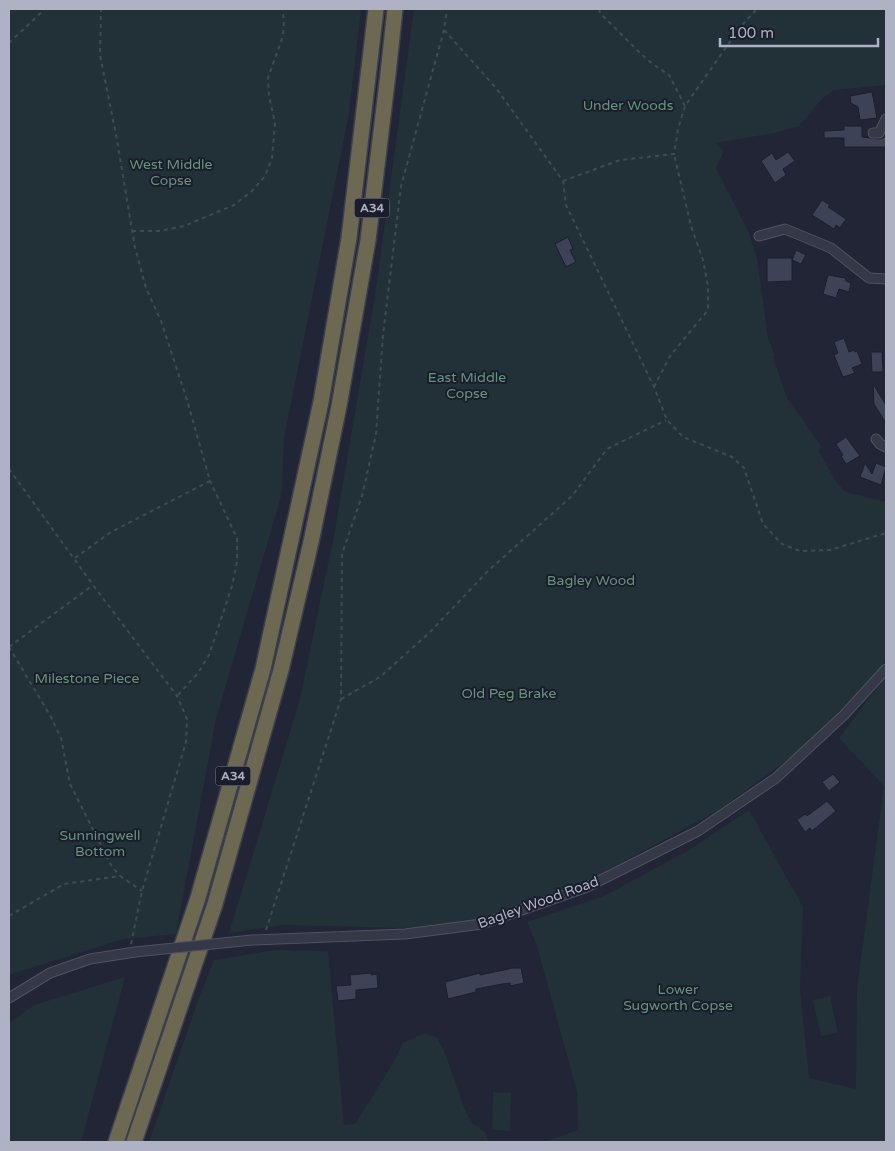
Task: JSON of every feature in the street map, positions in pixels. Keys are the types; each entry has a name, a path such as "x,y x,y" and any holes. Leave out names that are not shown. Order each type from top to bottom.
{"highway":[{"name":"A34","path":"116,1142 198,898 263,669 321,402 349,238 376,9"},
{"name":"A34","path":"134,1142 215,904 281,670 309,551 339,406 368,240 395,9"}],"street":[{"path":"873,133 879,133 886,119"},
{"path":"759,236 785,229 831,248 870,278 886,279"},
{"name":"Bagley Wood Road","path":"9,998 50,973 90,959 132,952 264,938 405,934 482,924 587,887 698,831 776,778 844,715 886,668"}],"path":[{"path":"9,43 45,9"},
{"path":"101,9 100,55 117,140 135,248 146,288 161,321 187,400 210,481 236,538 237,562 232,586 210,655 198,673 178,696"},
{"path":"132,230 159,231 184,226 234,205 252,191 264,176 272,158 275,123 269,96 268,78 283,36 284,20 282,9"},
{"path":"264,938 341,699 342,554 362,496 376,434 383,335 401,186 444,30 447,9"},
{"path":"599,9 600,13 641,54 654,66 669,75 685,106"},
{"path":"654,387 670,356 708,310 708,286 703,260 691,226 674,154 678,129 685,106 742,26 757,9"},
{"path":"444,30 496,88 563,181 566,206 654,387 667,420 683,437 732,457 744,468 763,524 782,544 800,551 830,550 886,533"},
{"path":"563,181 620,160 674,154"},
{"path":"341,699 380,677 429,632 488,571 572,496 607,449 667,420"},
{"path":"9,469 178,696 187,719 186,742 142,891 132,952"},
{"path":"75,558 111,532 210,481"},
{"path":"94,585 9,647 61,738 70,784 112,866 120,876 142,891"},
{"path":"9,916 64,884 120,876"},
{"path":"886,1088 886,1110"}],"green space":[{"name":"West Middle Copse","path":"9,9 361,9 349,114 284,438 282,493 216,719 176,934 123,939 9,975"},
{"name":"Bagley Wood","path":"414,9 886,9 886,85 834,90 822,99 799,126 775,133 716,143 724,151 716,168 749,233 757,258 768,338 787,398 822,447 818,450 837,483 846,492 886,502 886,658 879,669 810,743 719,810 586,882 480,920 404,928 283,925 229,933 300,699 335,530 376,289"},
{"name":"Lower Sugworth Copse","path":"885,677 886,1142 540,1142 578,1130 577,1092 537,946 527,922 606,895 689,850 749,810 803,907 800,988 809,1078 856,1089 857,989 884,786 839,738"},
{"path":"275,950 328,951 344,1125 355,1124 392,1065 403,1043 425,1033 437,1038 445,1053 466,1113 473,1124 485,1132 489,1142 149,1142 214,960"},
{"path":"125,977 81,1142 9,1142 9,1023 34,1005"},
{"path":"830,996 838,1033 821,1036 813,1000"},
{"path":"493,1092 511,1093 510,1131 492,1130"}],"building":[{"path":"872,92 877,118 860,120 858,107 851,103 850,96"},
{"path":"844,126 862,126 862,137 879,139 886,137 886,147 844,147 844,138 824,138 824,131 844,130"},
{"path":"788,152 795,161 783,169 786,175 775,183 761,161 772,153 776,160"},
{"path":"822,200 830,205 828,207 846,219 840,228 836,225 834,229 812,215"},
{"path":"568,237 573,249 570,250 576,262 566,267 555,244"},
{"path":"796,250 806,255 801,264 792,260"},
{"path":"767,258 792,258 792,281 767,282"},
{"path":"828,275 845,278 846,281 851,283 849,292 839,289 836,298 823,294"},
{"path":"844,338 849,352 857,351 862,364 852,368 855,373 843,377 834,355 838,353 834,342"},
{"path":"871,352 882,352 883,372 872,372"},
{"path":"873,384 886,405 886,423 874,404"},
{"path":"846,437 860,456 846,464 836,444"},
{"path":"865,463 872,474 876,463 886,467 881,485 860,477"},
{"path":"833,774 840,782 829,791 822,782"},
{"path":"827,801 836,811 812,831 810,828 805,832 797,820 805,814 807,816"},
{"path":"521,968 524,983 510,986 510,983 502,984 476,989 476,992 448,999 445,982 480,973 480,975"},
{"path":"371,973 371,975 377,974 378,988 356,990 356,999 338,1001 336,986 351,985 350,975"}],"park label":[{"name":"Under Woods","path":"628,105"},
{"name":"East Middle Copse","path":"467,386"},
{"name":"Milestone Piece","path":"87,678"},
{"name":"Old Peg Brake","path":"509,693"},
{"name":"Sunningwell Bottom","path":"100,844"}]}
